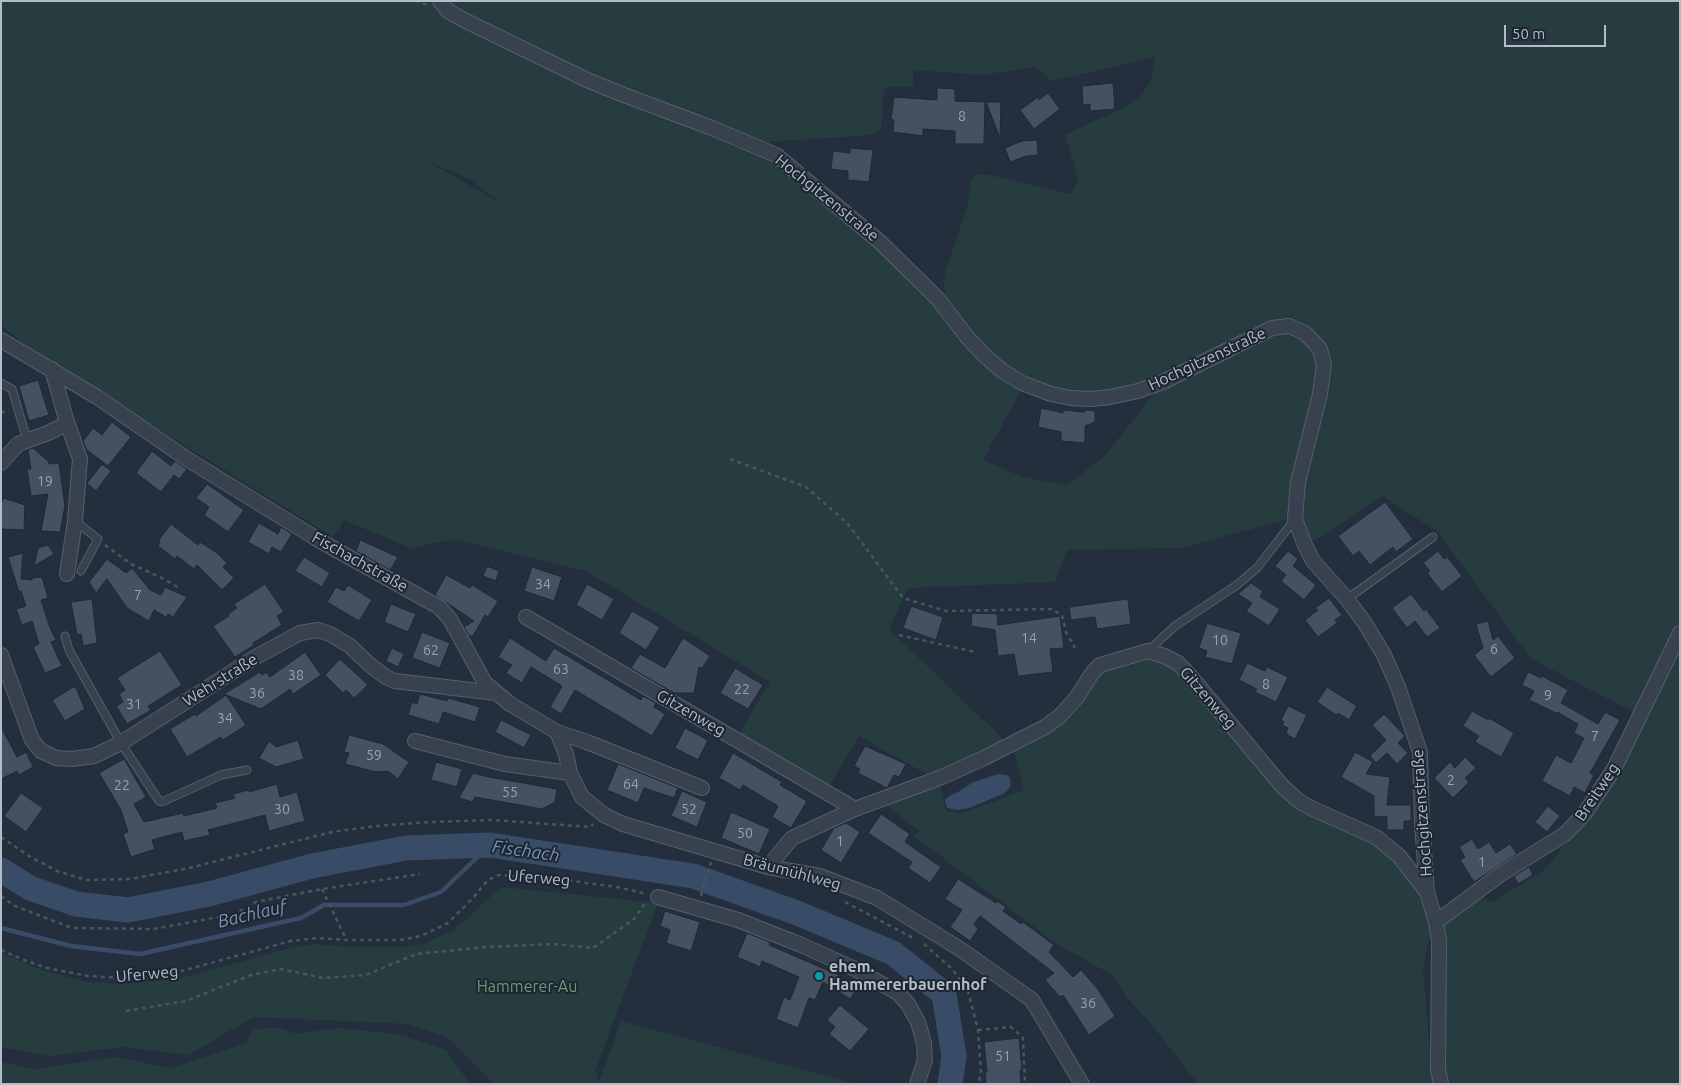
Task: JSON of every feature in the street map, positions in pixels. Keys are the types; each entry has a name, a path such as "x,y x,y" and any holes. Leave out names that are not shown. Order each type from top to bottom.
{"street":[{"name":"Hochgitzenstraße","path":"440,1 448,11 466,21 587,80 776,155 880,242 938,300 984,355 1001,370 1022,383 1051,394 1071,398 1091,399 1110,397 1138,391 1163,382 1272,328 1289,326 1305,333 1320,349 1324,365 1316,415 1298,482 1296,519 1304,543 1313,561 1347,599 1364,622 1384,655 1398,687 1420,752 1422,822 1428,892 1439,941 1438,1069 1441,1084"},
{"name":"Fischachstraße","path":"1,340 97,397 187,459 322,542 439,606 450,619 485,683 510,704 557,732 702,788"},
{"path":"52,370 80,459 75,521 74,573"},
{"path":"1,463 18,444 64,425 66,419"},
{"name":"Gitzenweg","path":"526,617 855,809"},
{"name":"Wehrstraße","path":"1,655 32,740 41,751 56,758 72,759 94,756 121,744 254,658 300,633 318,630 330,634 350,646 371,666 395,681 497,693"},
{"name":"Breitweg","path":"1436,922 1501,874 1565,834 1585,813 1614,769 1680,633"},
{"path":"768,867 792,838 855,809 942,777 1045,728 1060,716 1077,697 1093,672 1100,665 1148,651"},
{"name":"Gitzenweg","path":"1148,651 1164,656 1185,670 1282,786 1300,802 1376,837 1399,856 1428,892"},
{"name":"Bräumühlweg","path":"557,732 566,754 570,773 582,797 604,815 623,824 768,867 820,876 877,898 960,950 1032,1000 1082,1084"},
{"path":"415,740 505,764 570,773"},
{"path":"655,896 738,920 799,944 857,970 898,992 908,1004 918,1022 924,1043 925,1060 917,1084"}],"lane":[{"path":"1,383 12,389 27,440"},
{"path":"1148,651 1175,626 1237,585 1257,568 1296,519"},
{"path":"74,573 98,539 75,521"},
{"path":"1347,599 1433,537"},
{"path":"65,636 69,650 121,744 159,801 162,802 221,775 247,770"}],"path":[{"path":"730,459 806,487 848,524 903,598 946,611 1051,609 1062,615 1066,632 1075,648"},
{"path":"98,539 131,564 179,588"},
{"path":"898,635 975,652"},
{"path":"1,837 29,856 57,871 87,880 130,879 189,868 332,832 376,826 493,820 590,827 604,815"},
{"path":"698,904 713,855"},
{"path":"1,896 15,906 72,928 154,929 235,914 256,902 322,889 420,874"},
{"name":"Uferweg","path":"1,950 47,968 88,976 123,978 178,972 291,941 318,938 400,940 421,936 448,923 488,880 499,875 566,880 617,887 655,896"},
{"path":"322,889 346,940"},
{"path":"126,1011 186,1001 251,975 281,969 323,978 366,975 416,954 486,947 554,944 593,948 634,919 655,896"},
{"path":"844,901 915,939"},
{"path":"923,943 952,969 968,991 978,1030 981,1073 978,1084"},
{"path":"978,1030 1011,1028 1023,1038 1025,1084"}],"green space":[{"path":"1,1 437,1 446,11 768,154 878,243 1023,387 983,460 1021,476 1045,482 1067,484 1108,452 1158,388 1268,336 1286,333 1295,335 1303,340 1314,352 1319,368 1290,516 1285,520 1181,548 1067,550 1055,582 908,588 889,629 1007,743 930,776 859,736 827,789 738,735 770,682 586,571 454,539 411,548 344,520 333,537 35,353 1,325","holes":["432,163 471,180 502,204"]},
{"path":"445,1 1680,1 1680,1084 1443,1084 1439,935 1444,924 1478,895 1493,902 1545,869 1607,793 1647,719 1531,659 1437,531 1382,496 1308,545 1299,504 1326,366 1292,326 1154,383 1112,394 1061,394 1019,377 971,336 949,305 945,297 945,272 968,205 971,180 976,174 990,175 1070,194 1079,181 1065,135 1129,105 1142,94 1152,79 1155,57 1052,81 1035,67 981,75 913,70 913,87 884,87 881,128 872,135 755,142 625,92 460,12"},
{"path":"1142,657 1168,660 1286,796 1388,848 1425,898 1433,924 1423,967 1429,1043 1437,1084 1198,1084 1148,1020 1126,997 1114,976 1057,944 914,836 919,831 885,804 939,782 947,811 961,814 1024,790 1014,751 1057,727 1075,712 1092,682 1106,668"},
{"name":"Hammerer-Au","path":"501,887 658,903 595,1071 599,1083 621,1021 856,1084 493,1084 447,1037 407,1024 254,1017 188,1055 124,1047 48,1056 1,1047 1,953 38,969 87,982 123,984 182,978 294,947 317,944 346,947 403,947 424,944 454,930"},
{"path":"278,1028 297,1034 337,1028 396,1034 446,1050 470,1084 1,1084 1,1062 34,1069 116,1057 170,1068 246,1043 252,1029"}],"water":[{"path":"999,774 1007,775 1010,778 1011,785 1003,794 969,808 958,810 947,808 945,800 951,795 973,782"}],"building":[{"path":"1113,83 1115,109 1090,111 1090,104 1083,105 1082,86"},
{"path":"937,88 955,89 955,101 985,102 984,144 955,144 955,131 923,129 923,136 893,132 894,120 891,119 894,97 937,100"},
{"path":"1048,93 1060,109 1034,129 1020,110 1038,97 1039,100"},
{"path":"986,102 1001,102 1000,138"},
{"path":"1037,140 1038,155 1026,156 1010,162 1005,148 1022,141"},
{"path":"850,148 873,150 869,182 848,180 848,171 831,169 833,151 850,153"},
{"path":"38,380 49,415 29,421 19,386"},
{"path":"1041,408 1063,413 1063,410 1095,411 1095,422 1085,426 1085,443 1061,441 1061,432 1038,427"},
{"path":"112,422 131,437 108,466 86,449 83,441 93,428 102,435"},
{"path":"33,448 49,464 59,463 65,506 60,532 41,531 48,494 31,496 27,469 31,469 28,450"},
{"path":"152,451 171,466 175,461 187,469 179,479 174,475 161,492 136,473"},
{"path":"102,464 111,471 96,491 87,483"},
{"path":"207,484 244,510 228,532 204,515 209,507 196,498"},
{"path":"3,498 25,505 24,530 1,529 1,504"},
{"path":"1385,502 1413,539 1396,552 1393,547 1370,565 1359,551 1353,556 1338,536"},
{"path":"259,523 278,534 281,527 292,534 281,552 272,547 269,554 248,542"},
{"path":"171,524 198,545 200,542 217,553 227,563 223,567 234,578 222,590 197,565 194,569 177,556 175,559 158,546 160,542 158,541"},
{"path":"360,540 398,557 390,570 356,551"},
{"path":"48,545 54,554 34,566 38,548"},
{"path":"1288,551 1298,559 1293,566 1316,585 1304,600 1281,581 1286,575 1275,566"},
{"path":"1438,551 1444,559 1447,557 1462,576 1442,592 1427,573 1430,571 1423,563"},
{"path":"23,553 21,579 32,580 32,578 42,577 48,598 41,600 56,640 51,642 62,666 45,673 33,647 39,644 32,621 22,625 16,609 26,606 21,591 19,592 8,557"},
{"path":"304,557 330,573 322,587 295,571"},
{"path":"107,559 126,573 132,568 150,590 161,595 165,587 187,597 173,617 168,614 166,617 154,610 149,621 127,608 107,579 96,593 89,582"},
{"path":"487,566 499,571 496,581 483,576"},
{"path":"532,567 562,577 554,601 524,591"},
{"path":"446,575 470,588 472,585 498,601 488,617 485,615 473,636 469,636 464,627 474,621 435,595"},
{"path":"1251,583 1263,591 1260,597 1280,609 1269,626 1246,611 1252,603 1238,594"},
{"path":"265,584 284,612 277,616 282,625 235,657 213,626 229,616 228,614 237,608 234,604"},
{"path":"587,584 614,599 602,620 576,605"},
{"path":"348,585 372,600 359,621 327,602 336,587 344,591"},
{"path":"1411,594 1424,611 1426,609 1440,628 1427,637 1415,621 1407,628 1392,608"},
{"path":"1329,598 1342,615 1335,620 1337,623 1318,637 1305,620 1318,610 1315,608"},
{"path":"92,599 97,643 83,646 81,634 77,635 71,602"},
{"path":"1128,599 1131,624 1097,629 1095,617 1071,620 1069,607"},
{"path":"391,604 416,614 408,632 384,622"},
{"path":"911,606 943,617 936,640 903,628"},
{"path":"632,611 660,627 646,650 619,633"},
{"path":"972,613 997,614 998,625 1060,616 1064,648 1050,649 1053,672 1018,676 1014,654 998,656 995,630 971,626"},
{"path":"1488,621 1493,640 1498,636 1515,658 1491,677 1474,655 1483,648 1476,624"},
{"path":"1207,623 1241,633 1232,664 1205,657 1207,651 1199,648"},
{"path":"422,632 450,643 440,668 412,658"},
{"path":"510,638 546,661 554,648 641,700 643,696 656,703 654,707 665,714 652,736 575,690 561,714 550,707 562,686 531,667 522,683 506,673 512,665 498,657"},
{"path":"683,638 710,656 702,668 699,667 694,693 674,693 631,668 640,654 665,668"},
{"path":"392,648 404,654 398,667 386,661"},
{"path":"160,651 182,685 148,706 151,710 127,724 116,706 123,702 119,694 125,690 117,678"},
{"path":"305,652 321,675 293,694 290,689 261,709 224,694 260,672 262,675 266,672 270,677"},
{"path":"340,659 368,685 354,698 346,690 343,693 325,675"},
{"path":"1247,663 1265,671 1267,667 1288,677 1276,702 1255,692 1257,689 1239,680"},
{"path":"735,668 763,685 748,709 720,693"},
{"path":"1528,672 1541,678 1542,676 1568,690 1561,703 1598,724 1605,712 1620,720 1590,773 1594,775 1585,793 1574,787 1570,796 1542,781 1556,755 1571,763 1584,738 1574,733 1578,724 1557,712 1529,700 1534,691 1522,685"},
{"path":"75,686 85,709 65,721 52,700"},
{"path":"1327,687 1357,706 1349,720 1338,713 1336,715 1317,702"},
{"path":"420,694 447,701 448,698 480,707 475,722 443,712 439,724 408,715 412,702 417,704"},
{"path":"226,695 246,725 223,740 221,737 187,757 170,729 195,714 196,716"},
{"path":"1288,706 1307,715 1295,739 1286,734 1288,728 1282,725 1284,722 1281,720"},
{"path":"1472,711 1488,720 1489,718 1514,733 1501,757 1475,742 1479,736 1463,726"},
{"path":"1384,714 1405,736 1398,743 1408,753 1397,764 1387,753 1376,763 1370,756 1386,740 1372,725"},
{"path":"501,720 531,735 524,748 495,732"},
{"path":"1,727 17,757 26,752 33,767 19,775 17,771 1,779"},
{"path":"685,728 708,740 698,760 675,748"},
{"path":"349,735 383,744 409,762 398,779 388,771 376,772 345,764 349,753 344,752"},
{"path":"298,740 304,759 276,767 259,758 269,741 276,747"},
{"path":"865,746 906,764 899,777 894,775 887,788 858,773 860,769 854,766"},
{"path":"1355,752 1373,762 1366,774 1390,777 1387,805 1411,805 1411,821 1404,821 1404,830 1387,830 1387,817 1374,816 1374,796 1341,777"},
{"path":"733,753 782,782 780,785 807,801 791,828 772,817 778,806 743,785 740,790 719,778"},
{"path":"1465,757 1476,768 1465,778 1469,782 1453,798 1434,778 1450,762 1455,768"},
{"path":"124,759 146,797 134,804 144,822 183,813 184,816 217,808 215,803 235,798 233,794 249,790 249,792 277,784 280,797 297,792 305,821 269,831 265,815 208,830 210,835 184,841 182,832 152,840 155,849 131,857 123,834 128,832 121,810 99,773"},
{"path":"436,762 462,769 457,787 431,780"},
{"path":"618,764 678,788 674,798 644,788 638,803 607,790"},
{"path":"473,773 557,789 555,802 542,809 475,797 473,802 459,798"},
{"path":"682,791 707,802 697,827 671,816"},
{"path":"21,793 43,808 26,832 4,816"},
{"path":"1548,806 1560,816 1547,832 1535,822"},
{"path":"731,812 770,829 759,854 721,838"},
{"path":"881,814 910,834 905,842 941,867 930,883 908,868 912,862 868,833"},
{"path":"846,823 860,832 841,863 821,850 834,828"},
{"path":"1472,839 1478,849 1489,842 1496,853 1510,844 1517,854 1474,882 1460,860 1465,857 1459,847"},
{"path":"1529,867 1533,875 1518,884 1514,876"},
{"path":"958,879 996,903 997,901 1006,907 1003,911 1021,924 1023,922 1054,945 1049,952 1073,977 1081,970 1097,988 1115,1016 1089,1035 1063,995 1060,997 1045,980 1054,973 980,916 974,924 978,929 970,941 950,927 962,910 945,899"},
{"path":"665,911 700,922 691,951 666,943 670,930 660,926"},
{"path":"747,933 770,942 769,945 841,976 839,978 856,990 850,999 823,982 815,1000 809,998 798,1028 776,1019 784,997 790,1000 799,977 762,961 760,967 737,957"},
{"path":"840,1005 869,1029 850,1051 829,1034 835,1027 827,1020"},
{"path":"1019,1038 1022,1070 1020,1070 1021,1084 986,1084 985,1072 987,1072 984,1042"}],"waterway":[{"name":"Bachlauf","path":"1,928 71,946 140,954 301,918 324,905 404,905 441,892 490,845"},
{"name":"Fischach","path":"1,870 30,888 76,904 128,910 209,894 312,866 406,848 490,845 693,876 797,913 893,953 944,994 954,1056 950,1084"}],"place":[{"name":"ehem. Hammererbauernhof","path":"819,976"}]}
